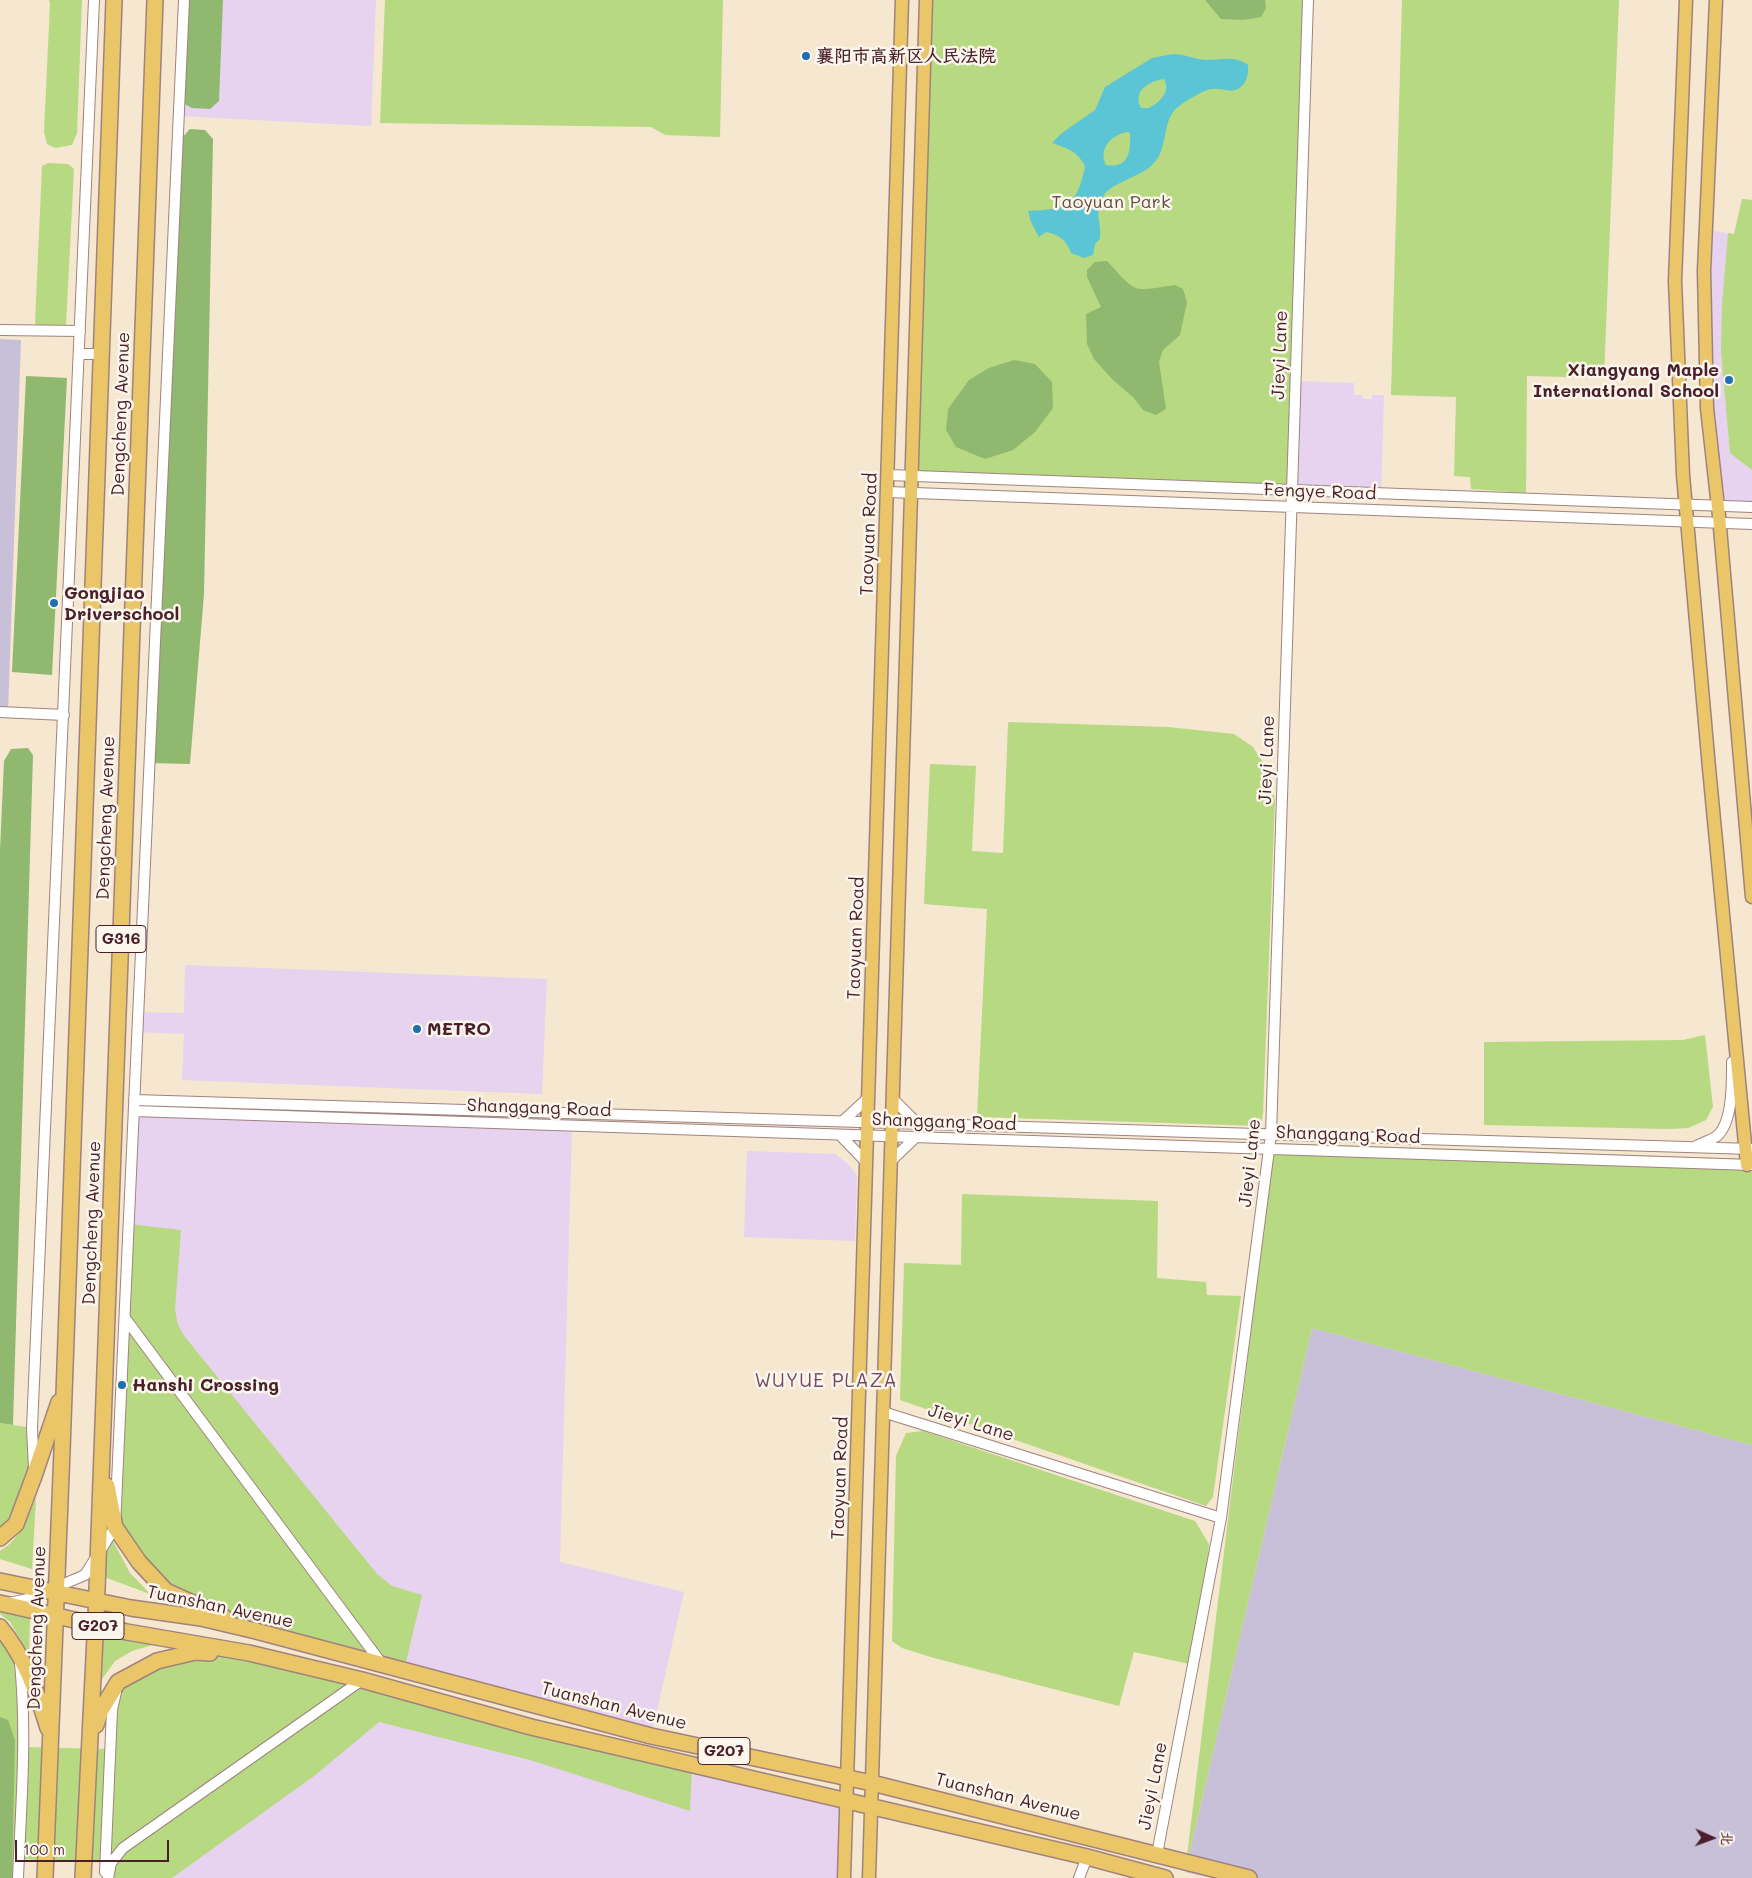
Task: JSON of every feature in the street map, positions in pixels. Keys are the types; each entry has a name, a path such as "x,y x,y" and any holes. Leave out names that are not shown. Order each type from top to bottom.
{"highway":[{"name":"Dengcheng Avenue","path":"45,1878 65,1386 114,0"},
{"name":"Dengcheng Avenue","path":"83,1878 97,1601 155,0"},
{"path":"0,1538 16,1524 65,1386"},
{"path":"102,1463 115,1527 139,1562 166,1591 256,1631"},
{"name":"G207","path":"0,1581 57,1593"},
{"name":"Tuanshan Avenue","path":"57,1593 201,1618 256,1631 651,1736 847,1777 1249,1878"},
{"name":"G207","path":"0,1604 127,1632 256,1655 362,1680 531,1726 692,1766 872,1806 1087,1857 1165,1878"},
{"path":"0,1628 19,1655 35,1687 51,1739"},
{"path":"90,1743 101,1710 118,1682 157,1661 195,1652 256,1655"}],"main road":[{"name":"Taoyuan Road","path":"844,1878 902,0"},
{"path":"869,1878 926,0"},
{"path":"1686,0 1676,281 1683,475 1733,1019 1750,1165"},
{"path":"1716,0 1704,271 1707,408 1752,897"}],"street":[{"path":"34,1476 32,1419 94,0"},
{"path":"0,1604 28,1599 85,1575 115,1527 184,0"},
{"name":"Jieyi Lane","path":"1157,1854 1221,1518 1271,1134 1308,0"},
{"path":"0,330 80,331"},
{"path":"79,354 101,354"},
{"name":"Fengye Road","path":"888,475 1752,507"},
{"name":"Fengye Road","path":"888,492 1752,524"},
{"path":"0,712 64,715"},
{"path":"1693,1147 1718,1136 1726,1119 1732,1096 1733,1019"},
{"path":"843,1121 869,1097"},
{"path":"892,1098 918,1124"},
{"name":"Shanggang Road","path":"134,1100 1749,1149"},
{"name":"Shanggang Road","path":"134,1111 1750,1165"},
{"path":"840,1135 867,1163"},
{"path":"891,1161 916,1137"},
{"path":"125,1318 382,1664"},
{"name":"Jieyi Lane","path":"883,1412 1221,1518"},
{"path":"18,1878 22,1788 22,1689 19,1655"},
{"path":"106,1878 110,1863 123,1848 362,1680"},
{"path":"106,1878 112,1710 118,1682"},
{"path":"1079,1878 1087,1857"}],"shaded area":[{"path":"184,0 376,0 371,126 179,116"},
{"name":"Xiangyang Maple International School","path":"1742,199 1752,200 1752,507 1717,505 1706,230 1734,234"},
{"path":"0,339 21,340 8,713 0,712"},
{"path":"1296,381 1354,383 1354,395 1362,395 1364,399 1372,399 1372,395 1384,395 1381,494 1292,490"},
{"path":"185,965 547,979 542,1094 182,1080 184,1034 138,1032 138,1012 184,1013"},
{"path":"134,1111 572,1126 560,1562 684,1592 651,1736 382,1664 125,1318"},
{"path":"747,1151 835,1154 848,1164 857,1176 855,1241 744,1237"},
{"path":"1312,1328 1752,1445 1752,1878 1212,1878 1185,1872"},
{"path":"362,1680 846,1800 844,1878 108,1878"}],"green space":[{"path":"49,0 82,0 77,133 72,145 55,148 47,144 44,132"},
{"path":"184,0 223,0 219,101 210,109 192,108 179,101"},
{"path":"385,0 723,0 720,137 665,135 651,127 380,123"},
{"name":"Taoyuan Park","path":"926,0 1308,0 1292,490 911,477"},
{"path":"1205,0 1265,0 1266,8 1261,17 1244,20 1221,19"},
{"path":"1402,0 1619,0 1604,378 1527,376 1526,493 1471,489 1470,477 1454,476 1456,397 1391,395"},
{"path":"190,129 205,130 213,139 204,594 190,764 149,763 177,143"},
{"path":"48,163 68,164 74,169 66,325 62,328 38,327 35,323 42,166"},
{"path":"1742,199 1752,200 1752,470 1730,453 1721,352 1722,305 1728,233 1734,234"},
{"path":"1107,261 1124,280 1136,288 1149,289 1175,285 1183,289 1187,302 1180,335 1163,350 1159,362 1166,409 1156,415 1143,410 1133,397 1113,380 1094,359 1087,344 1086,314 1101,307 1087,277 1087,270 1095,262"},
{"path":"1014,360 1035,364 1052,382 1053,408 1035,432 1013,450 985,459 956,447 946,430 948,409 969,380 989,368"},
{"path":"26,376 67,378 52,675 12,672"},
{"path":"1009,722 1168,727 1234,734 1253,747 1266,767 1275,800 1261,1126 977,1117 987,909 924,904 930,764 976,766 972,851 1003,853"},
{"path":"28,748 33,755 13,1425 0,1423 0,850 4,761 11,749"},
{"path":"1705,1035 1713,1107 1706,1120 1688,1128 1484,1125 1484,1042 1683,1040"},
{"path":"1274,1143 1752,1159 1752,1445 1312,1328 1185,1872"},
{"path":"962,1194 1158,1201 1157,1278 1206,1282 1207,1295 1241,1296 1213,1497 1206,1506 900,1400 904,1263 961,1265"},
{"path":"129,1224 181,1230 175,1310 178,1325 185,1337 377,1574 392,1586 422,1595 404,1670 256,1631 166,1591 115,1527"},
{"path":"0,1423 32,1428 34,1476 0,1538"},
{"path":"923,1431 1195,1521 1209,1544 1199,1666 1134,1652 1119,1706 934,1658 902,1648 892,1641 896,1456 906,1433"},
{"path":"36,1498 32,1569 0,1559 0,1551 18,1534"},
{"path":"105,1526 130,1573 150,1594 104,1577"},
{"path":"0,1608 30,1617 29,1654 10,1622 0,1614"},
{"path":"0,1627 19,1655 22,1747 109,1749 118,1682 195,1652 249,1653 692,1766 690,1811 530,1760 379,1722 314,1776 172,1878 108,1878 110,1863 19,1859 18,1878 0,1878"},
{"path":"102,1632 156,1644 132,1651 115,1661 97,1686"},
{"path":"0,1717 8,1720 15,1740 12,1878 0,1878"}],"water":[{"path":"1173,54 1205,60 1232,59 1248,65 1248,72 1246,80 1239,88 1232,90 1215,89 1200,93 1174,110 1167,125 1163,146 1157,159 1147,169 1113,187 1104,195 1098,211 1100,239 1095,244 1093,255 1084,258 1071,253 1062,239 1055,234 1046,232 1039,237 1031,222 1028,211 1052,209 1068,203 1074,198 1078,190 1085,166 1072,151 1052,143 1062,133 1095,110 1105,87 1152,58","holes":["1164,79 1166,88 1163,96 1149,108 1141,108 1139,102 1140,92 1153,82","1127,132 1130,133 1130,146 1127,157 1120,164 1114,166 1106,165 1104,159 1105,148 1116,136"]}],"place":[{"name":"襄阳市高新区人民法院","path":"806,56"},
{"name":"Xiangyang Maple International School","path":"1729,380"},
{"name":"Gongjiao Driverschool","path":"54,603"},
{"name":"METRO","path":"417,1029"},
{"name":"Hanshi Crossing","path":"122,1385"}],"district":[{"name":"WUYUE PLAZA","path":"826,1381"}]}
